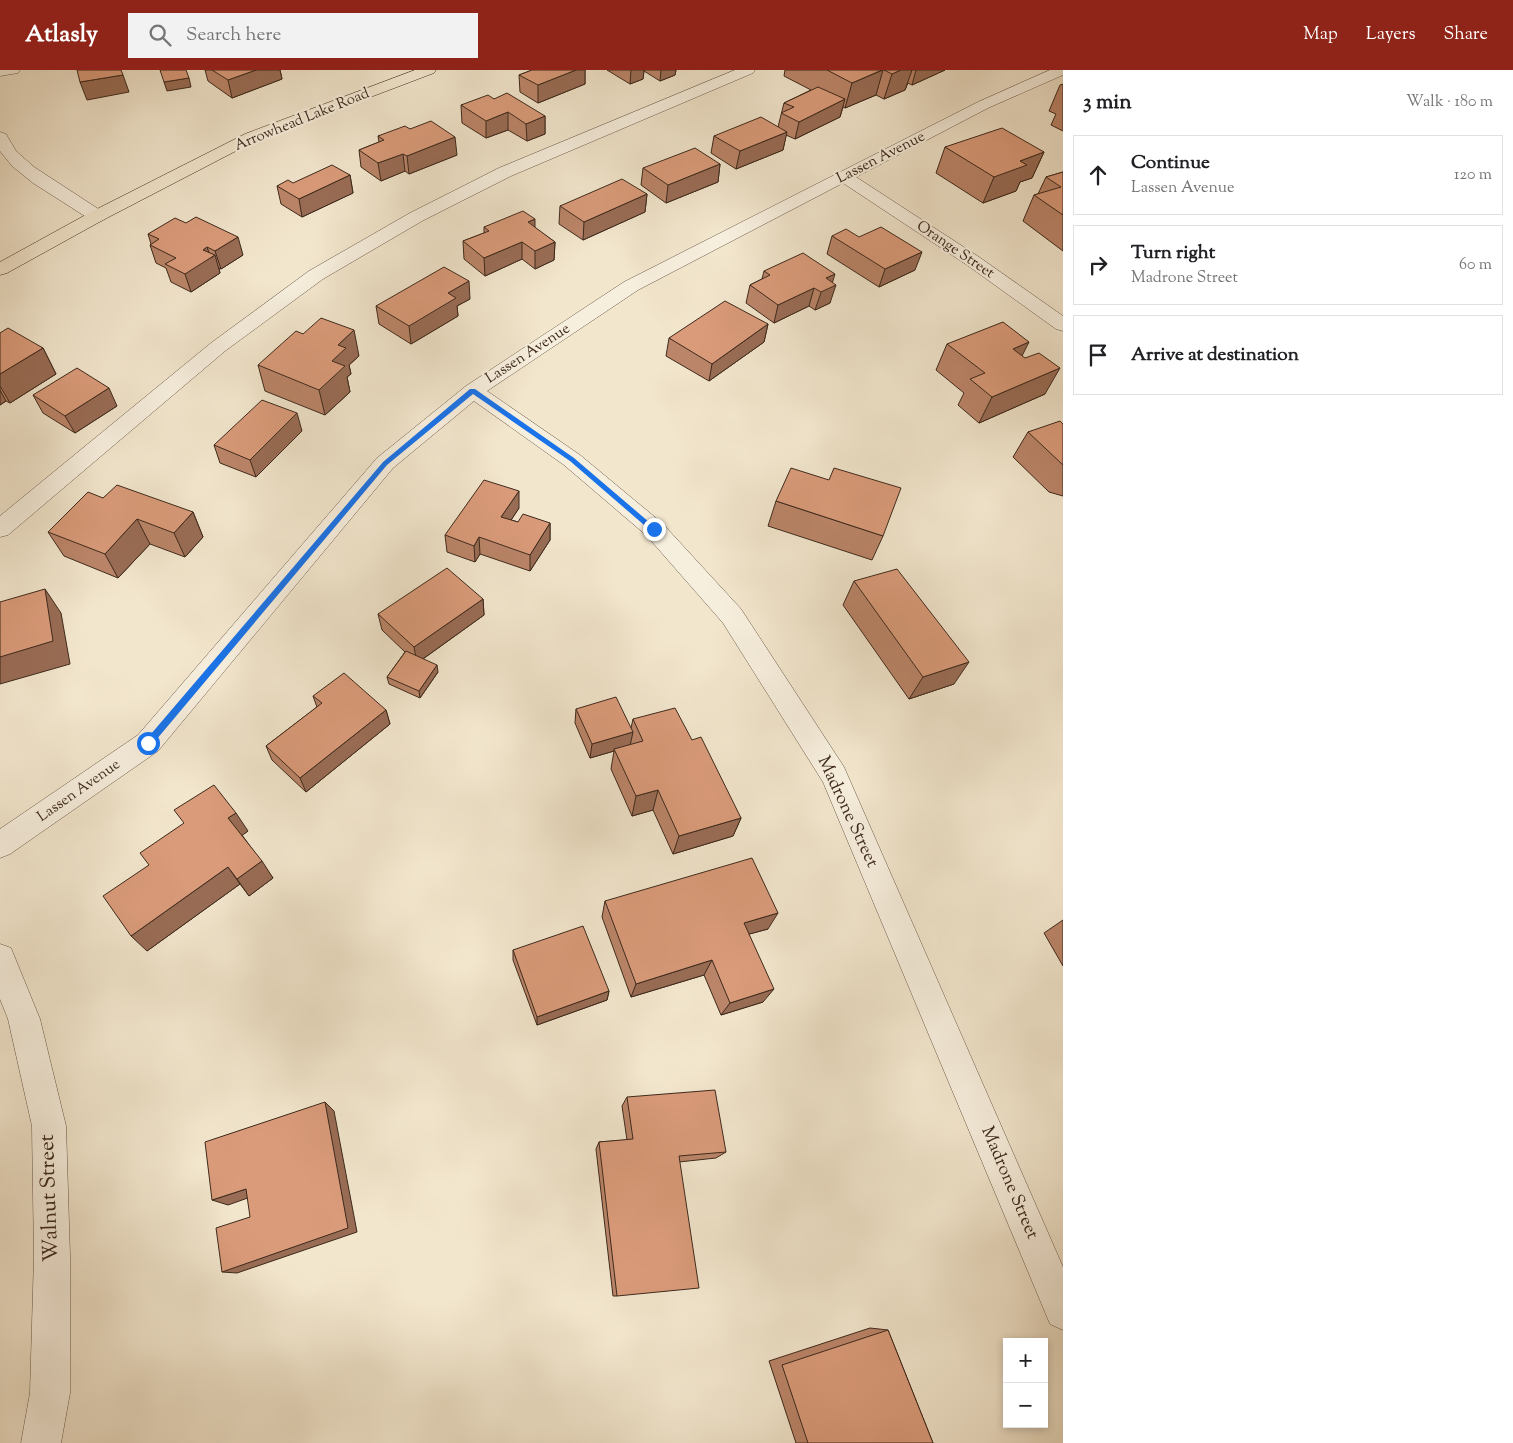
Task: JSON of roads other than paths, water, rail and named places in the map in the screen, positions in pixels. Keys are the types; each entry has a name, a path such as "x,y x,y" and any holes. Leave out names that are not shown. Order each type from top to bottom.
{"main road":[{"name":"Arrowhead Lake Road","path":"0,269 97,216 251,137 430,70"}],"street":[{"path":"0,72 13,70"},
{"path":"0,529 218,347 316,275 416,218 505,172 748,70"},
{"name":"Lassen Avenue","path":"0,845 148,743 385,463 473,390 631,286 983,105 1062,70"},
{"path":"0,137 10,154 25,167 59,193 97,216"},
{"name":"Orange Street","path":"844,177 973,261 1063,325"},
{"name":"Madrone Street","path":"473,390 572,460 654,529 732,616 834,776 1063,1311"},
{"name":"Walnut Street","path":"0,959 24,1019 49,1126 52,1257 50,1383 41,1443"}]}
